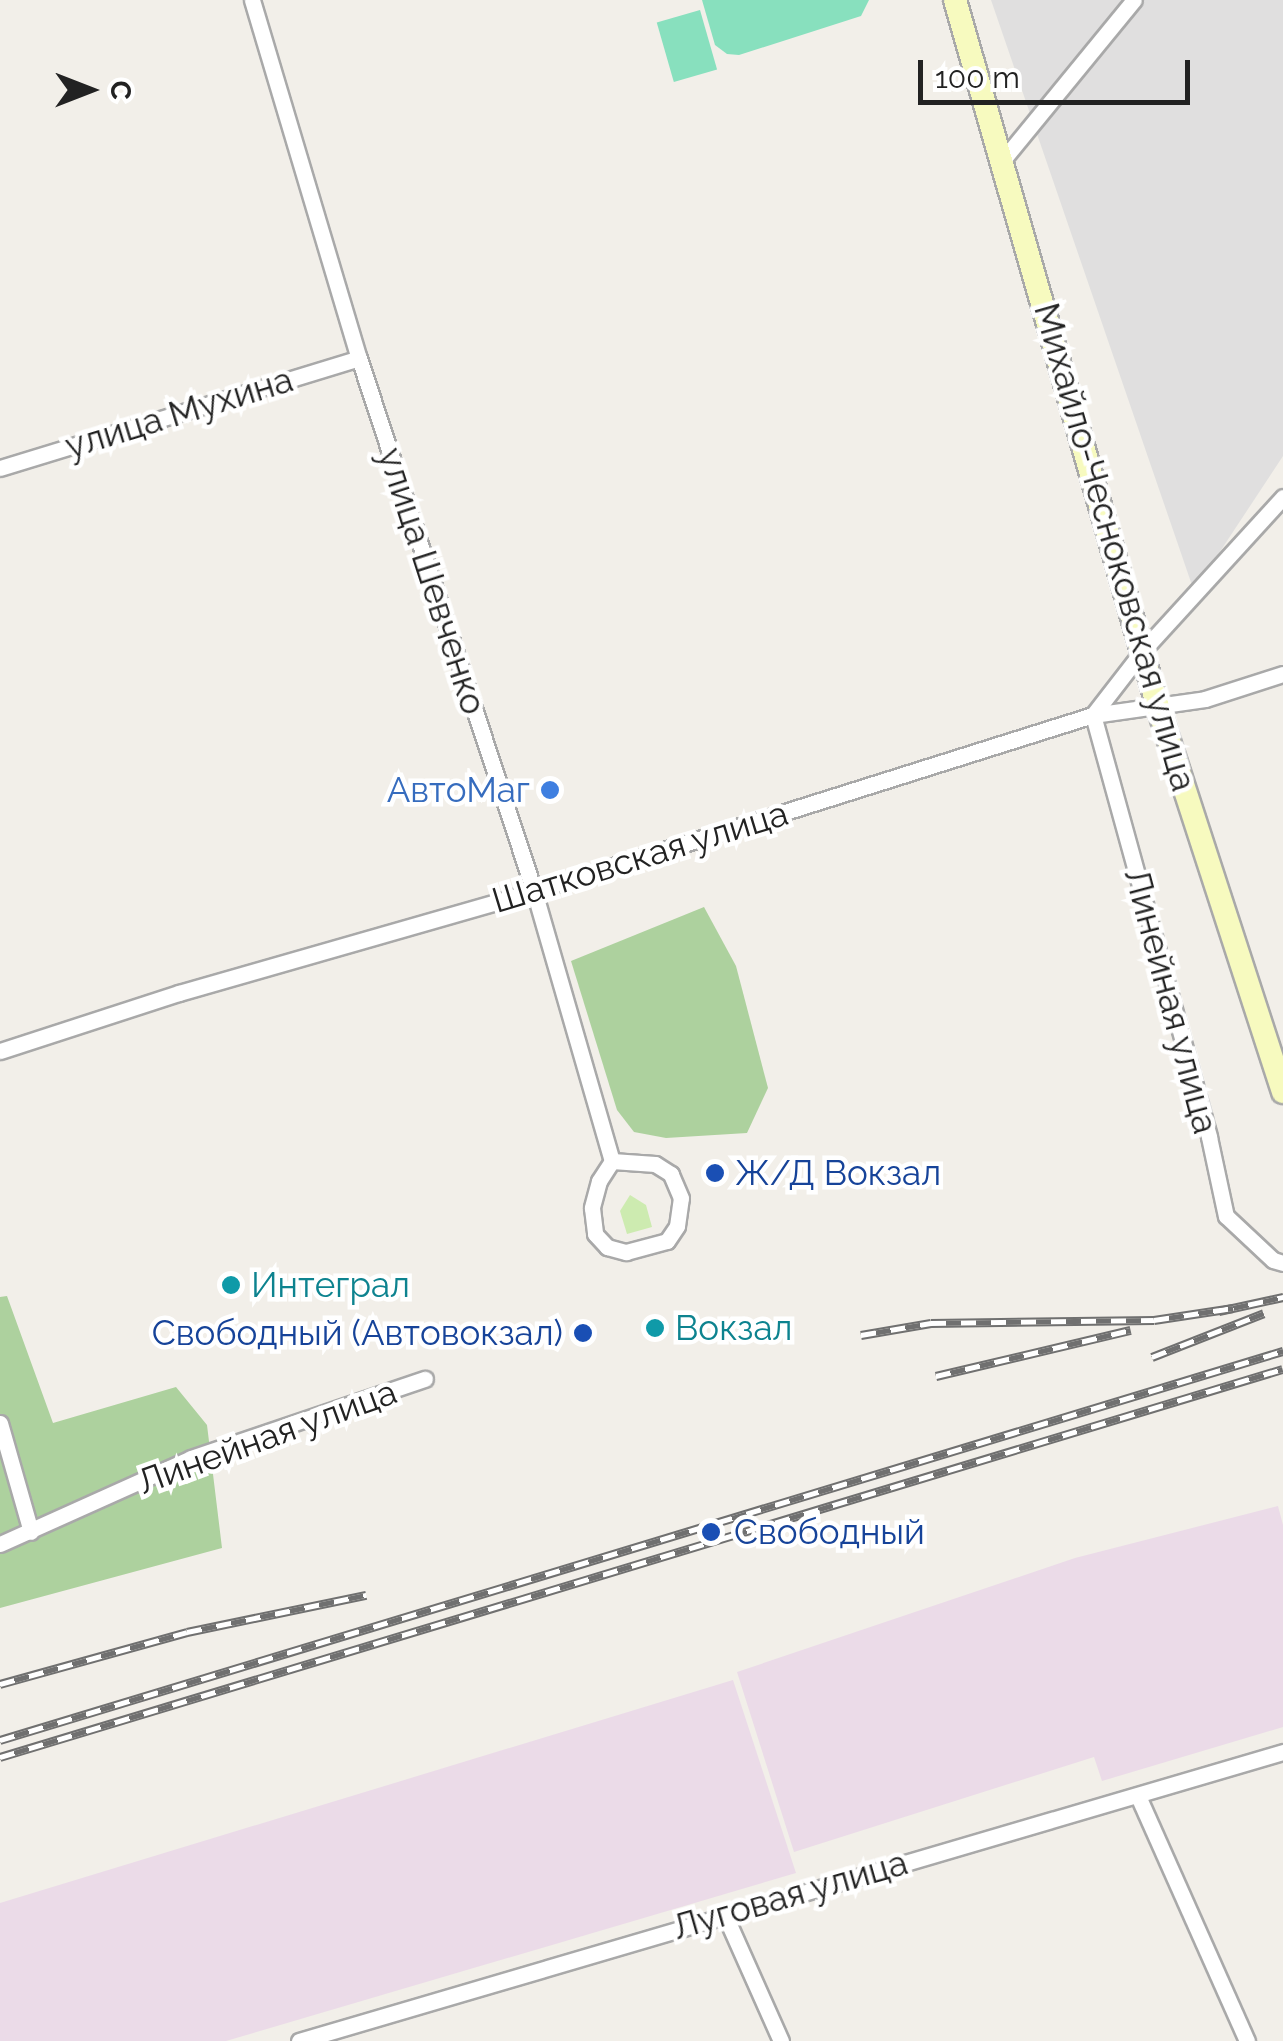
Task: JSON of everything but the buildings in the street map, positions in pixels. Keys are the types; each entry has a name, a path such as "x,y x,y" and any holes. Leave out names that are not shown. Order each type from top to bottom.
{"street":[{"name":"улица Шевченко","path":"252,0 359,358 534,890 612,1161"},
{"name":"Михайло-Чесноковская улица","path":"955,0 1157,704 1283,1092"},
{"path":"1002,161 1134,0"},
{"name":"улица Мухина","path":"0,468 359,358"},
{"path":"1093,715 1144,649 1283,497"},
{"name":"Шатковская улица","path":"0,1051 179,993 534,890 1093,715 1205,700 1283,674"},
{"name":"Линейная улица","path":"1093,715 1209,1136 1226,1216 1274,1260 1283,1262"},
{"path":"612,1161 654,1164 671,1174 681,1198 678,1226 667,1241 626,1252 607,1247 595,1234 592,1208 599,1181 612,1161"},
{"name":"Линейная улица","path":"0,1544 192,1458 425,1379"},
{"path":"0,1422 31,1532"},
{"name":"Луговая улица","path":"299,2041 724,1913 1283,1752"},
{"path":"1138,1796 1247,2041"},
{"path":"724,1913 781,2041"}],"shaded area":[{"path":"991,0 1283,0 1283,456 1194,591"},
{"path":"1278,1506 1283,1525 1283,1727 1102,1781 1094,1757 794,1852 737,1672 1075,1558"},
{"path":"733,1680 796,1873 226,2041 0,2041 0,1903"}],"green space":[{"path":"702,0 869,0 861,16 739,55 727,54 715,45"},
{"path":"700,10 717,70 674,82 657,22"},
{"path":"704,907 736,966 768,1088 747,1133 666,1138 634,1132 617,1110 571,961"},
{"path":"630,1195 646,1205 652,1227 627,1234 620,1211"},
{"path":"7,1296 53,1423 176,1387 207,1425 222,1548 0,1608 0,1297"}],"railway":[{"path":"1219,1311 1283,1297"},
{"path":"861,1335 931,1323 1154,1320 1233,1308"},
{"path":"1152,1357 1264,1313"},
{"path":"936,1376 1131,1330"},
{"path":"0,1740 1283,1351"},
{"path":"0,1757 1283,1369"},
{"path":"0,1684 187,1632 366,1595"}],"place":[{"name":"АвтоМаг","path":"550,790"},
{"name":"Ж/Д Вокзал","path":"715,1173"},
{"name":"Интеграл","path":"231,1285"},
{"name":"Вокзал","path":"655,1328"},
{"name":"Свободный (Автовокзал)","path":"583,1333"},
{"name":"Свободный","path":"711,1532"}]}
